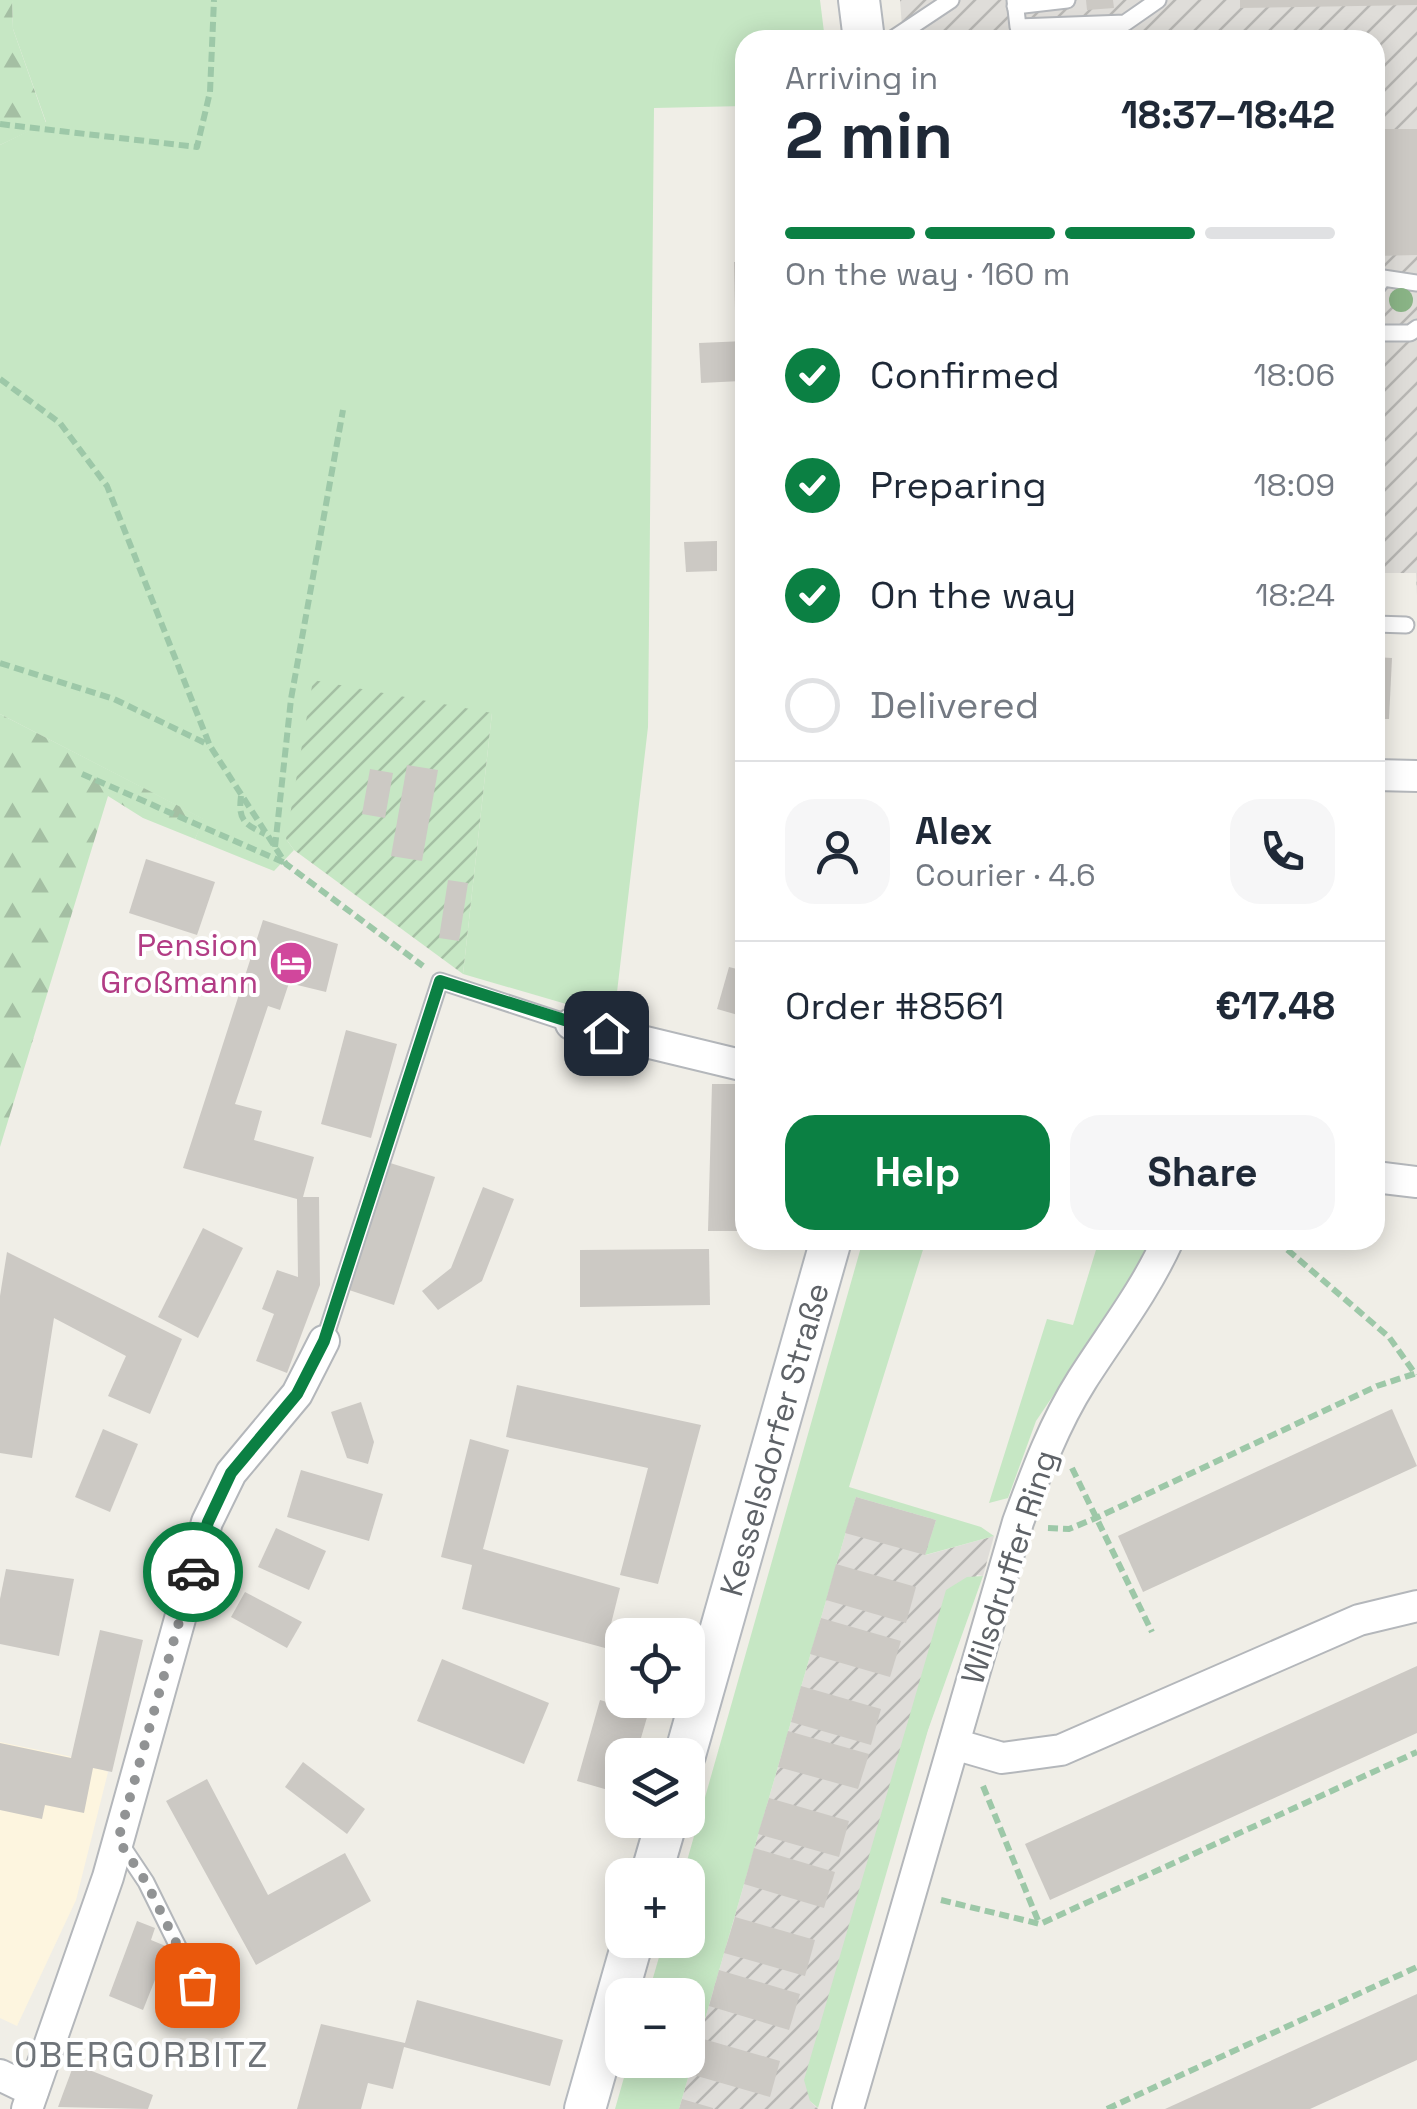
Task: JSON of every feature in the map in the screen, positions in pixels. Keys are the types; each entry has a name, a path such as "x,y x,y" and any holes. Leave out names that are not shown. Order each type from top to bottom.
{"main road":[{"path":"859,0 863,30"},
{"name":"Kesselsdorfer Straße","path":"690,1738 828,1250"},
{"path":"585,2109 628,1958"}],"street":[{"path":"1385,775 1417,776"},
{"path":"571,1024 735,1064"},
{"path":"1385,1178 1417,1182"},
{"name":"Wilsdruffer Ring","path":"848,2109 1018,1522 1046,1446 1081,1381 1149,1282 1163,1250"},
{"path":"0,2075 30,2100 118,1840 208,1522 231,1473 297,1394 324,1341"},
{"path":"954,1744 1002,1758 1061,1750 1359,1620 1417,1606"}],"lane":[{"path":"906,30 952,0"},
{"path":"1067,0 1015,3 1018,27 1126,22 1158,0"},
{"path":"1385,278 1417,283"},
{"path":"1385,333 1410,333 1417,328"},
{"path":"1385,624 1406,625"},
{"path":"324,1341 440,981 571,1024"},
{"path":"118,1840 146,1882 197,1985"}],"path":[{"path":"0,124 197,147 210,92 214,0"},
{"path":"0,379 60,423 108,486 210,746 286,864"},
{"path":"275,848 274,828 292,698 343,410"},
{"path":"0,663 114,699 210,746"},
{"path":"82,774 286,864 396,942 440,981"},
{"path":"241,795 238,815 244,824 266,834"},
{"path":"1018,1522 1069,1529 1378,1386 1416,1374 1388,1337 1288,1250"},
{"path":"1082,1490 1152,1632"},
{"path":"911,1891 1040,1924 1417,1752"},
{"path":"986,1753 983,1787 1040,1924"},
{"path":"1106,2109 1417,1967"}],"shaded area":[{"path":"900,0 1417,0 1417,596 1416,573 1385,573 1385,30 902,30"},
{"path":"856,1497 936,1520 926,1555 994,1536 983,1576 977,1575 810,2101 818,2109 679,2109 688,2078 705,2078 705,2019"},
{"path":"0,1742 68,1756 108,1772 76,1900 17,2026 0,2018"}],"green space":[{"path":"0,0 12,0 13,29 46,123 0,145"},
{"path":"12,0 820,0 824,30 735,30 735,106 654,108 648,727 614,1018 463,974 492,713 286,839 294,850 274,871 195,839 203,819 0,714 0,145 46,122 13,29"},
{"path":"313,680 492,713 463,974 294,850 286,839"},
{"path":"0,714 204,819 195,839 143,818 108,796 0,1147"},
{"path":"860,1250 923,1250 849,1487 981,1527 994,1536 925,1555 936,1520 856,1497 705,2019 705,1978 653,1978 659,1958 705,1958 705,1858 688,1858 693,1838 705,1838 705,1797"},
{"path":"1096,1250 1147,1250 1136,1273 1036,1421 1008,1498 989,1503 1047,1319 1073,1325"},
{"path":"983,1576 928,1730 818,2108 810,2101 804,2080 946,1590 967,1577"},
{"path":"624,2078 688,2078 679,2109 615,2109"}],"building":[{"path":"1086,0 1113,0 1114,8 1087,10"},
{"path":"1240,0 1417,0 1417,5 1240,8"},
{"path":"1385,129 1417,129 1417,255 1385,256"},
{"path":"735,341 735,381 701,383 699,343"},
{"path":"717,541 717,571 686,572 684,542"},
{"path":"1385,658 1392,658 1389,719 1385,719"},
{"path":"407,765 438,770 422,861 391,856"},
{"path":"370,769 393,773 385,818 362,814"},
{"path":"146,859 215,882 197,935 129,913"},
{"path":"448,880 468,883 459,941 439,938"},
{"path":"263,920 338,944 326,992 289,983 280,1010 268,1006 235,1104 262,1111 254,1140 314,1157 303,1197 319,1197 320,1285 287,1373 256,1361 274,1314 262,1309 277,1270 298,1277 297,1199 183,1168"},
{"path":"729,967 735,968 735,1014 717,1009"},
{"path":"346,1030 397,1044 371,1138 321,1124"},
{"path":"712,1084 735,1084 735,1231 708,1231"},
{"path":"387,1162 435,1177 394,1305 346,1289"},
{"path":"483,1187 514,1199 482,1281 438,1310 422,1291 451,1268"},
{"path":"203,1228 243,1248 198,1338 158,1317"},
{"path":"709,1249 710,1305 580,1307 580,1250"},
{"path":"7,1252 182,1339 150,1414 108,1396 126,1356 54,1318 32,1458 0,1453 0,1296"},
{"path":"517,1385 701,1425 658,1584 620,1575 648,1468 506,1437"},
{"path":"361,1402 374,1442 368,1464 347,1458 331,1412"},
{"path":"1392,1409 1417,1466 1143,1592 1118,1536"},
{"path":"103,1429 138,1444 110,1512 75,1497"},
{"path":"470,1439 509,1450 483,1549 620,1588 612,1618 605,1618 605,1648 462,1609 472,1565 441,1557"},
{"path":"301,1470 383,1494 369,1541 287,1517"},
{"path":"856,1497 936,1520 925,1555 845,1533"},
{"path":"276,1528 326,1551 309,1590 258,1567"},
{"path":"836,1564 916,1587 906,1623 826,1600"},
{"path":"6,1569 74,1579 59,1656 0,1644 0,1599"},
{"path":"245,1592 302,1622 287,1648 231,1617"},
{"path":"821,1618 901,1641 890,1677 810,1654"},
{"path":"100,1630 143,1640 112,1772 93,1768 84,1813 45,1805 42,1819 0,1810 0,1743 71,1758"},
{"path":"442,1659 549,1703 524,1764 417,1721"},
{"path":"1417,1666 1417,1733 1050,1900 1025,1844"},
{"path":"801,1686 881,1709 871,1745 791,1722"},
{"path":"600,1700 605,1701 605,1718 647,1718 641,1738 605,1738 605,1789 577,1781"},
{"path":"788,1731 869,1754 858,1789 778,1767"},
{"path":"303,1762 365,1809 347,1834 285,1787"},
{"path":"207,1779 268,1895 345,1853 371,1901 256,1965 166,1801"},
{"path":"769,1798 849,1821 839,1857 758,1834"},
{"path":"754,1848 835,1872 824,1908 744,1884"},
{"path":"735,1917 815,1940 805,1976 724,1953"},
{"path":"137,1921 155,1928 151,1940 168,1947 143,2010 109,1996"},
{"path":"719,1970 800,1994 789,2030 709,2006"},
{"path":"1417,1994 1417,2060 1310,2109 1165,2109"},
{"path":"417,2000 563,2040 550,2086 404,2047 393,2089 368,2083 361,2109 297,2109 321,2024 405,2043"},
{"path":"705,2039 780,2061 770,2097 704,2078"},
{"path":"74,2064 153,2095 148,2109 58,2107"},
{"path":"682,2099 713,2108 713,2109 679,2109"}],"way so far":[{"path":"193,1572 118,1840 146,1882 197,1985"}],"place":[{"name":"Pension Großmann","path":"291,963"}],"district":[{"name":"OBERGORBITZ","path":"142,2055"}],"route":[{"path":"193,1572 208,1522 231,1473 297,1394 324,1341 440,981 606,1033"}]}
